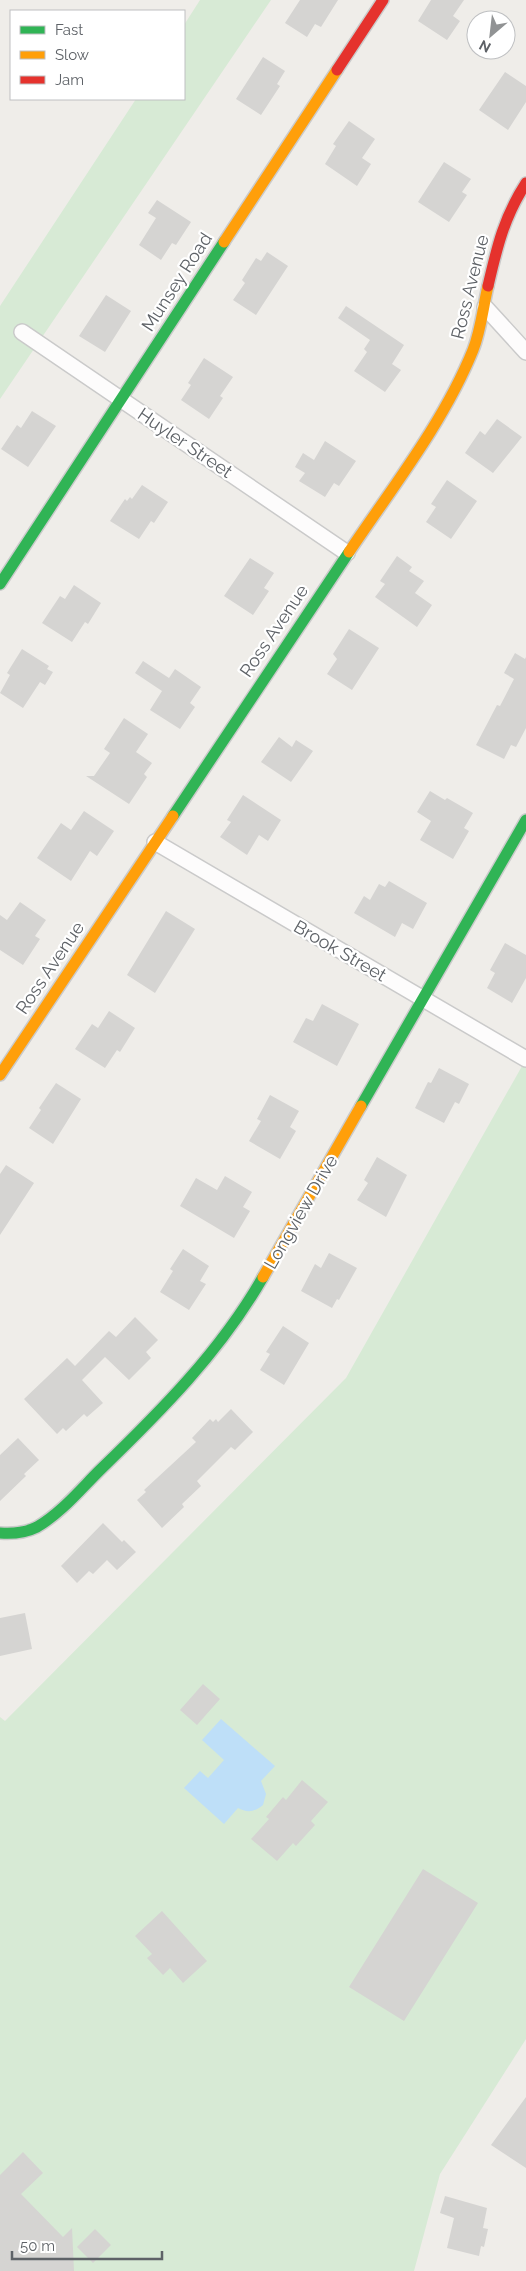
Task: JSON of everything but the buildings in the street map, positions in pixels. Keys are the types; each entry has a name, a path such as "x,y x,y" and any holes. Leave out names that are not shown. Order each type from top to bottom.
{"street":[{"name":"Munsey Road","path":"0,584 383,0"},
{"name":"Ross Avenue","path":"0,1075 440,415 459,382 474,347 485,307 491,269 501,232 517,197 526,183"},
{"path":"485,307 526,352"},
{"name":"Huyler Street","path":"22,332 348,553"},
{"name":"Longview Drive","path":"0,1533 25,1532 40,1526 53,1516 116,1456 200,1368 222,1341 250,1300 526,820"},
{"name":"Brook Street","path":"155,842 526,1059"}],"green space":[{"path":"200,0 271,0 0,399 0,306 135,100 185,100 185,23"},
{"path":"526,1059 526,2039 440,2174 414,2271 0,2271 0,1717 5,1721 346,1378"}],"water":[{"path":"221,1719 275,1766 261,1781 266,1794 263,1805 251,1811 238,1808 224,1824 184,1788 200,1771 208,1778 224,1760 202,1740"}],"traffic: fast":[{"path":"0,584 224,242"},
{"path":"173,816 349,552"},
{"path":"361,1106 526,820"},
{"path":"0,1533 19,1533 37,1527 70,1501 188,1380 228,1330 263,1277"}],"traffic: slow":[{"path":"224,242 337,70"},
{"path":"349,552 416,454 461,377 476,342 488,286"},
{"path":"0,1075 173,816"},
{"path":"263,1277 361,1106"}],"traffic: jam":[{"path":"337,70 383,0"},
{"path":"488,286 498,245 507,220 526,183"}]}
